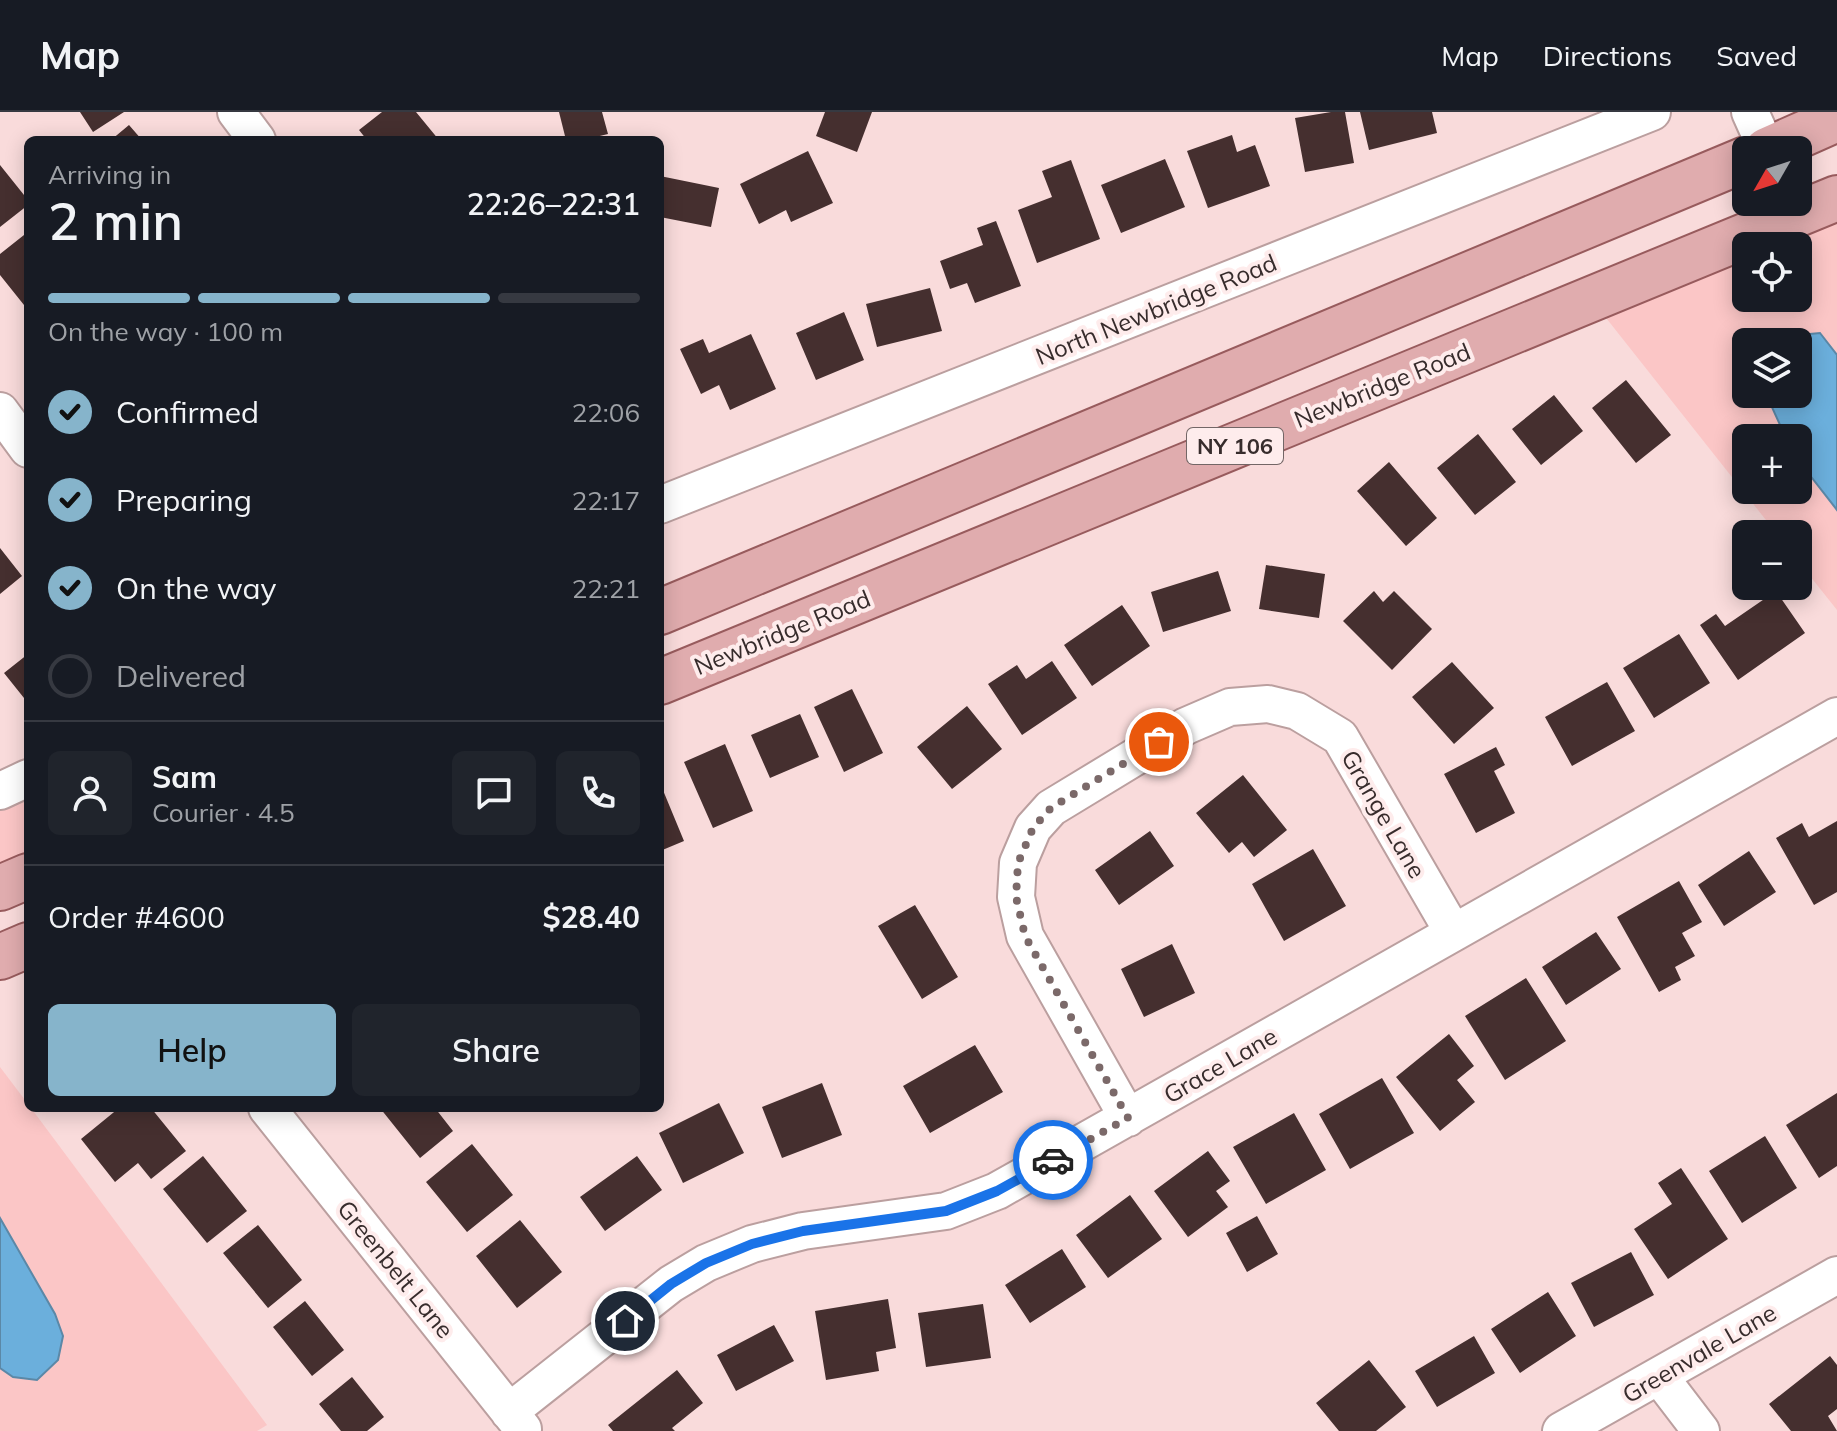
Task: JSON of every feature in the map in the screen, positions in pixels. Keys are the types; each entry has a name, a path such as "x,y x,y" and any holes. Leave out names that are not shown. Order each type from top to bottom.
{"main road":[{"path":"1799,136 1837,119"},
{"name":"NY 106","path":"664,610 1732,165"},
{"name":"Newbridge Road","path":"664,680 1837,198"},
{"path":"1146,409 1172,472"},
{"path":"0,888 24,878"},
{"path":"0,957 24,947"}],"street":[{"path":"236,112 254,136"},
{"name":"North Newbridge Road","path":"664,503 1652,112"},
{"path":"1750,112 1761,136"},
{"path":"0,411 24,444"},
{"name":"Grange Lane","path":"1128,1118 1025,936 1016,897 1018,863 1033,828 1051,808 1186,726 1230,707 1268,704 1297,711 1340,737 1453,932"},
{"name":"Grace Lane","path":"517,1421 671,1284 706,1263 752,1244 803,1231 946,1211 997,1191 1837,716"},
{"path":"0,791 24,780"},
{"name":"Greenbelt Lane","path":"270,1112 517,1421"},
{"name":"Greenvale Lane","path":"1561,1431 1837,1275"},
{"path":"1659,1376 1701,1431"}],"shaded area":[{"path":"1837,208 1837,610 1812,579 1812,520 1766,520 1753,504 1812,504 1812,424 1732,424 1732,477 1599,309 1732,253 1732,312 1812,312 1812,232 1780,232"},
{"path":"24,791 24,865 0,875 0,801"},
{"path":"0,1067 24,1099 24,1112 34,1112 267,1425 257,1431 0,1431"}],"water":[{"path":"1820,333 1837,355 1837,510 1812,478 1812,424 1780,424 1772,408 1812,408 1812,334"},
{"path":"0,1218 55,1314 63,1336 58,1360 37,1380 13,1377 0,1368"}],"building":[{"path":"80,112 124,112 93,132"},
{"path":"382,112 416,112 436,136 364,136 359,130"},
{"path":"559,112 602,112 608,134 565,136"},
{"path":"825,112 872,112 857,152 816,136"},
{"path":"1345,112 1354,163 1305,172 1295,118"},
{"path":"1360,112 1432,112 1437,133 1369,150"},
{"path":"129,125 139,136 116,136"},
{"path":"1232,135 1237,152 1255,145 1270,186 1208,208 1187,151"},
{"path":"808,151 833,203 791,222 786,210 759,224 740,184"},
{"path":"1165,159 1185,207 1121,233 1101,185"},
{"path":"1071,160 1100,239 1037,263 1018,210 1052,197 1042,171"},
{"path":"0,165 24,195 24,208 0,227"},
{"path":"664,177 719,188 711,227 664,218"},
{"path":"996,221 1021,286 975,303 967,283 950,289 940,261 983,245 977,228"},
{"path":"24,235 24,305 0,275 0,254"},
{"path":"930,288 942,331 877,347 866,304"},
{"path":"844,312 864,360 816,380 796,333"},
{"path":"751,334 776,389 730,410 719,385 701,394 680,349 703,339 709,353"},
{"path":"1626,380 1671,435 1636,463 1592,408"},
{"path":"1554,395 1583,431 1541,465 1512,429"},
{"path":"1478,434 1516,482 1475,515 1437,468"},
{"path":"1389,462 1437,518 1406,546 1357,491"},
{"path":"0,548 22,576 0,594"},
{"path":"1266,565 1325,574 1319,618 1259,609"},
{"path":"1218,571 1231,611 1163,632 1151,592"},
{"path":"1374,591 1383,602 1394,591 1432,629 1392,670 1343,621"},
{"path":"1763,600 1782,600 1805,633 1738,680 1700,625 1716,614 1725,626"},
{"path":"1122,605 1150,646 1092,686 1064,645"},
{"path":"1679,634 1710,683 1654,718 1623,668"},
{"path":"24,657 24,698 4,673"},
{"path":"1052,661 1077,698 1022,735 988,684 1017,665 1026,679"},
{"path":"1452,662 1494,708 1454,744 1412,697"},
{"path":"1607,682 1635,731 1572,766 1545,717"},
{"path":"852,689 883,753 844,772 814,707"},
{"path":"967,706 1002,749 952,789 917,747"},
{"path":"800,714 819,757 770,778 751,735"},
{"path":"725,744 753,811 713,828 684,762"},
{"path":"1496,747 1505,765 1494,771 1515,813 1476,833 1444,774"},
{"path":"1243,775 1287,830 1254,857 1242,842 1229,853 1196,813"},
{"path":"664,793 684,841 664,849"},
{"path":"1837,821 1837,892 1814,905 1776,838 1802,823 1809,837"},
{"path":"1150,831 1174,866 1119,905 1095,870"},
{"path":"1313,849 1346,906 1284,941 1252,884"},
{"path":"1749,851 1776,892 1724,926 1698,885"},
{"path":"1679,881 1702,922 1682,933 1695,956 1675,967 1681,980 1659,992 1617,917"},
{"path":"915,905 958,977 922,999 878,926"},
{"path":"1596,932 1621,969 1566,1005 1542,967"},
{"path":"1172,944 1195,993 1144,1017 1121,969"},
{"path":"1526,978 1566,1041 1505,1080 1465,1016"},
{"path":"1449,1034 1474,1066 1457,1080 1475,1102 1440,1131 1396,1077"},
{"path":"975,1045 1003,1092 930,1133 903,1086"},
{"path":"1382,1078 1414,1133 1350,1169 1319,1114"},
{"path":"822,1083 842,1135 782,1158 762,1107"},
{"path":"1837,1093 1837,1166 1819,1178 1786,1125"},
{"path":"719,1103 744,1153 683,1183 659,1133"},
{"path":"114,1112 154,1112 186,1151 151,1179 138,1163 115,1182 81,1139"},
{"path":"383,1112 438,1112 453,1131 420,1158"},
{"path":"1294,1113 1326,1170 1266,1204 1233,1147"},
{"path":"1765,1136 1797,1188 1742,1223 1709,1171"},
{"path":"472,1144 513,1195 467,1232 426,1182"},
{"path":"1208,1151 1230,1181 1216,1191 1228,1207 1188,1237 1154,1191"},
{"path":"203,1156 247,1211 207,1243 163,1189"},
{"path":"637,1156 662,1190 605,1231 580,1197"},
{"path":"1681,1168 1728,1239 1668,1279 1634,1229 1672,1204 1658,1183"},
{"path":"1130,1195 1162,1239 1108,1278 1076,1235"},
{"path":"1257,1216 1278,1254 1247,1272 1226,1233"},
{"path":"520,1220 562,1272 517,1308 476,1256"},
{"path":"258,1225 302,1280 268,1308 223,1253"},
{"path":"1062,1249 1086,1287 1030,1323 1005,1285"},
{"path":"1631,1252 1654,1295 1594,1327 1571,1283"},
{"path":"1548,1292 1576,1336 1520,1373 1491,1329"},
{"path":"888,1299 896,1348 876,1352 879,1371 826,1380 815,1311"},
{"path":"305,1301 344,1350 312,1376 273,1327"},
{"path":"983,1304 991,1358 926,1367 918,1313"},
{"path":"774,1325 794,1361 736,1391 717,1355"},
{"path":"1474,1336 1495,1373 1437,1407 1415,1371"},
{"path":"1830,1356 1837,1365 1837,1409 1828,1416 1837,1431 1791,1431 1769,1404"},
{"path":"1369,1360 1406,1407 1376,1431 1339,1431 1316,1403"},
{"path":"677,1370 703,1403 672,1428 675,1431 613,1431 608,1425"},
{"path":"352,1377 384,1417 367,1431 341,1431 319,1404"}],"way so far":[{"path":"1053,1160 1128,1118 1025,936 1016,897 1018,863 1033,828 1051,808 1159,742"}],"route":[{"path":"625,1321 671,1284 706,1263 752,1244 803,1231 946,1211 997,1191 1053,1160"}]}
